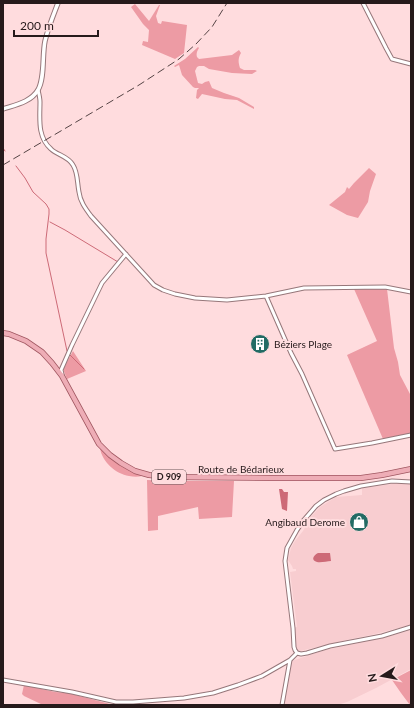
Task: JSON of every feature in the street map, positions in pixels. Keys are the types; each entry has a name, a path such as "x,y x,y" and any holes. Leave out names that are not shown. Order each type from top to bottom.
{"main road":[{"name":"Route de Bédarieux","path":"3,333 26,341 42,352 52,362 62,376 100,444 121,464 149,475 166,477 353,478 382,475 411,468"}],"street":[{"path":"3,109 23,102 34,95 38,90 41,82 45,41 58,3"},
{"path":"363,3 392,59 411,64"},
{"path":"38,90 40,101 41,132 45,141 52,150 73,164 77,176 82,205 154,286 175,294 195,298 227,300 266,296 304,288 385,287 411,292"},
{"path":"62,376 61,370 102,283 126,254"},
{"path":"266,296 335,449 411,435"},
{"path":"297,653 294,647 285,561 287,548 297,530 316,506 336,494 352,488 392,482 411,482"},
{"path":"297,653 307,653 330,646 382,636 411,628"},
{"path":"3,680 72,692 116,702 184,698 213,693 262,676 290,660 297,653"},
{"path":"282,705 290,660"}],"shaded area":[{"path":"135,4 149,21 160,5 156,16 158,23 161,24 162,21 187,25 184,53 175,59 142,45 143,41 148,42 149,30 131,7"},
{"path":"198,47 197,57 199,59 232,55 239,50 241,53 239,57 240,68 244,70 257,71 252,74 232,73 199,66 195,71 198,83 202,84 209,81 212,88 239,98 254,107 254,109 237,100 202,94 198,99 196,98 197,90 199,88 193,87 182,75 179,65 174,66 185,59"},
{"path":"369,168 376,174 368,202 358,218 347,215 329,205 345,192 347,187 349,189"},
{"path":"354,289 387,289 394,348 400,375 410,394 411,433 383,439 347,355 377,341"},
{"path":"73,351 86,371 67,379 63,369"},
{"path":"100,448 120,464 142,476 136,477 119,473 110,466 101,453"},
{"path":"147,480 234,481 232,517 199,519 198,507 158,516 158,530 148,531"},
{"path":"400,483 411,484 411,625 296,652 293,650 292,628 297,627 290,572 296,571 296,569 293,569 288,560 291,548 295,541 303,531 310,518 320,507 336,497 362,495 362,488"},
{"path":"279,489 282,489 284,492 288,492 287,511 282,509"},
{"path":"318,553 330,553 331,561 315,561 313,558"},
{"path":"411,630 411,669 376,688 347,702 337,705 283,705 292,661 325,650 383,638"},
{"path":"411,670 411,704 410,705 392,680"},
{"path":"24,685 55,692 68,693 110,705 43,705 22,694"}],"waterway":[{"path":"16,166 33,192 46,204 49,209 46,253 67,351"},
{"path":"50,222 118,262"},
{"path":"70,355 84,369"}],"railway":[{"path":"3,165 139,85 179,59 212,27 227,3"}],"place":[{"name":"Béziers Plage","path":"260,344"},
{"name":"Angibaud Derome","path":"359,522"}]}
